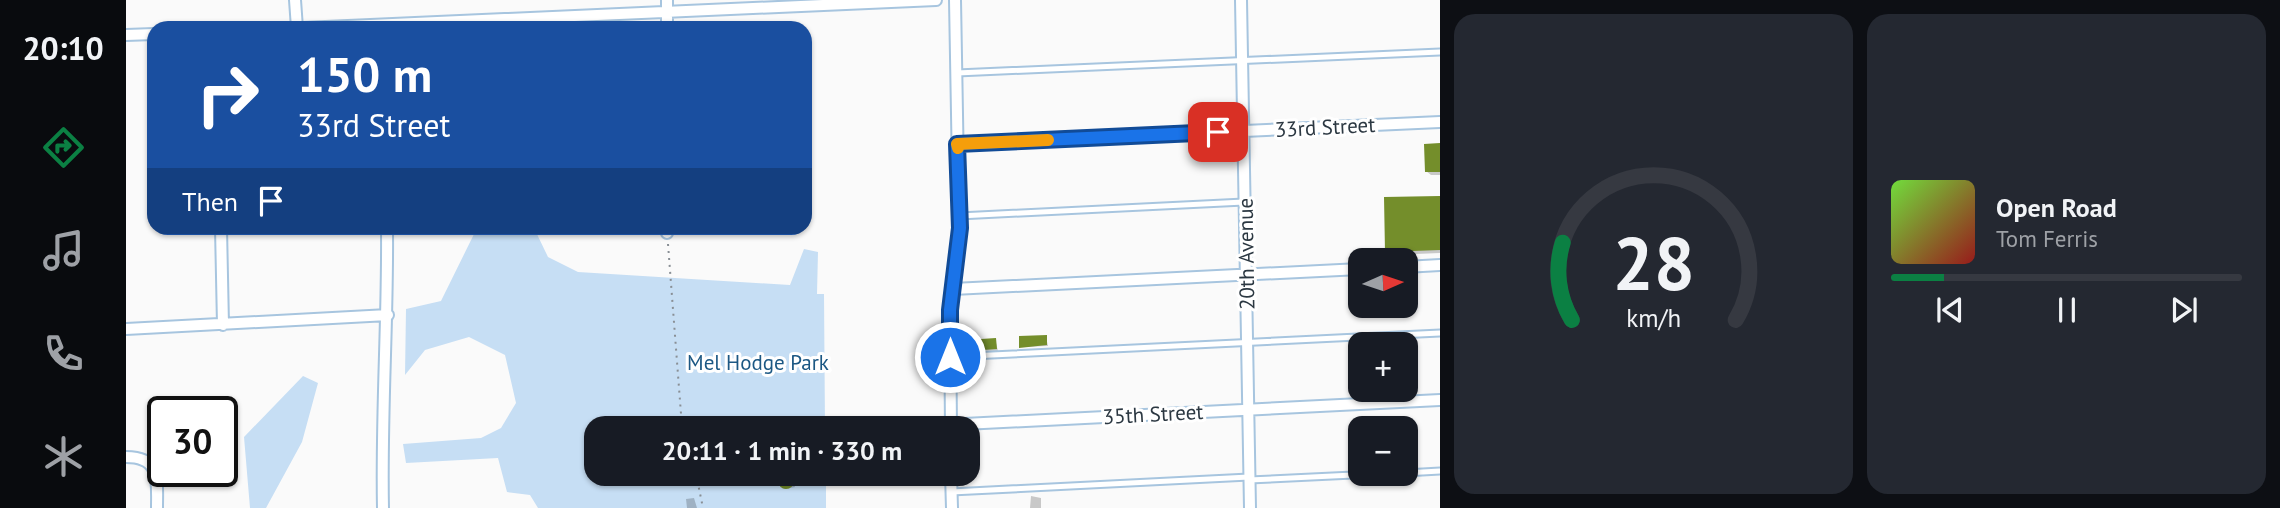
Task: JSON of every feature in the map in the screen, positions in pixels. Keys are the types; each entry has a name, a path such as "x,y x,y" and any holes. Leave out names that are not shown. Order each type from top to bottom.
{"street":[{"path":"295,0 296,21"},
{"path":"454,21 667,6 936,0"},
{"path":"951,416 950,357 959,216 955,0"},
{"name":"20th Avenue","path":"1241,0 1250,508"},
{"path":"126,35 147,34"},
{"name":"33rd Street","path":"957,144 1440,122"},
{"path":"221,235 223,325"},
{"path":"383,508 381,415 388,315 387,235"},
{"path":"1418,266 1440,265"},
{"path":"953,289 1348,270"},
{"path":"126,329 388,315"},
{"name":"35th Street","path":"980,424 1440,400"},
{"path":"126,457 143,458 150,463 156,476 157,508"},
{"path":"951,486 952,508"}],"lane":[{"path":"956,73 1440,52"},
{"path":"959,216 1244,202"},
{"path":"950,357 1440,332"},
{"path":"1418,472 1440,471"},
{"path":"951,492 1348,475"}],"path":[{"path":"667,235 681,416"},
{"path":"698,486 703,508"}],"green space":[{"name":"Mel Hodge Park","path":"474,235 537,235 548,257 578,272 790,285 804,249 818,252 817,294 824,294 825,416 584,416 584,486 826,486 826,508 538,508 530,495 507,492 498,458 406,463 403,444 481,438 501,428 516,403 505,355 469,337 425,350 405,375 406,309 441,301"},
{"path":"303,376 318,383 302,442 266,508 250,508 244,437"}],"building":[{"path":"1440,143 1440,172 1425,172 1424,144"},
{"path":"1440,196 1440,250 1385,248 1384,197"},
{"path":"1047,335 1047,345 1019,348 1019,336"},
{"path":"996,338 997,349 967,351 966,340"}],"slow traffic":[{"path":"958,148 957,144 1048,140"}],"route":[{"path":"950,357 950,310 960,228 957,144 1218,132"}]}
